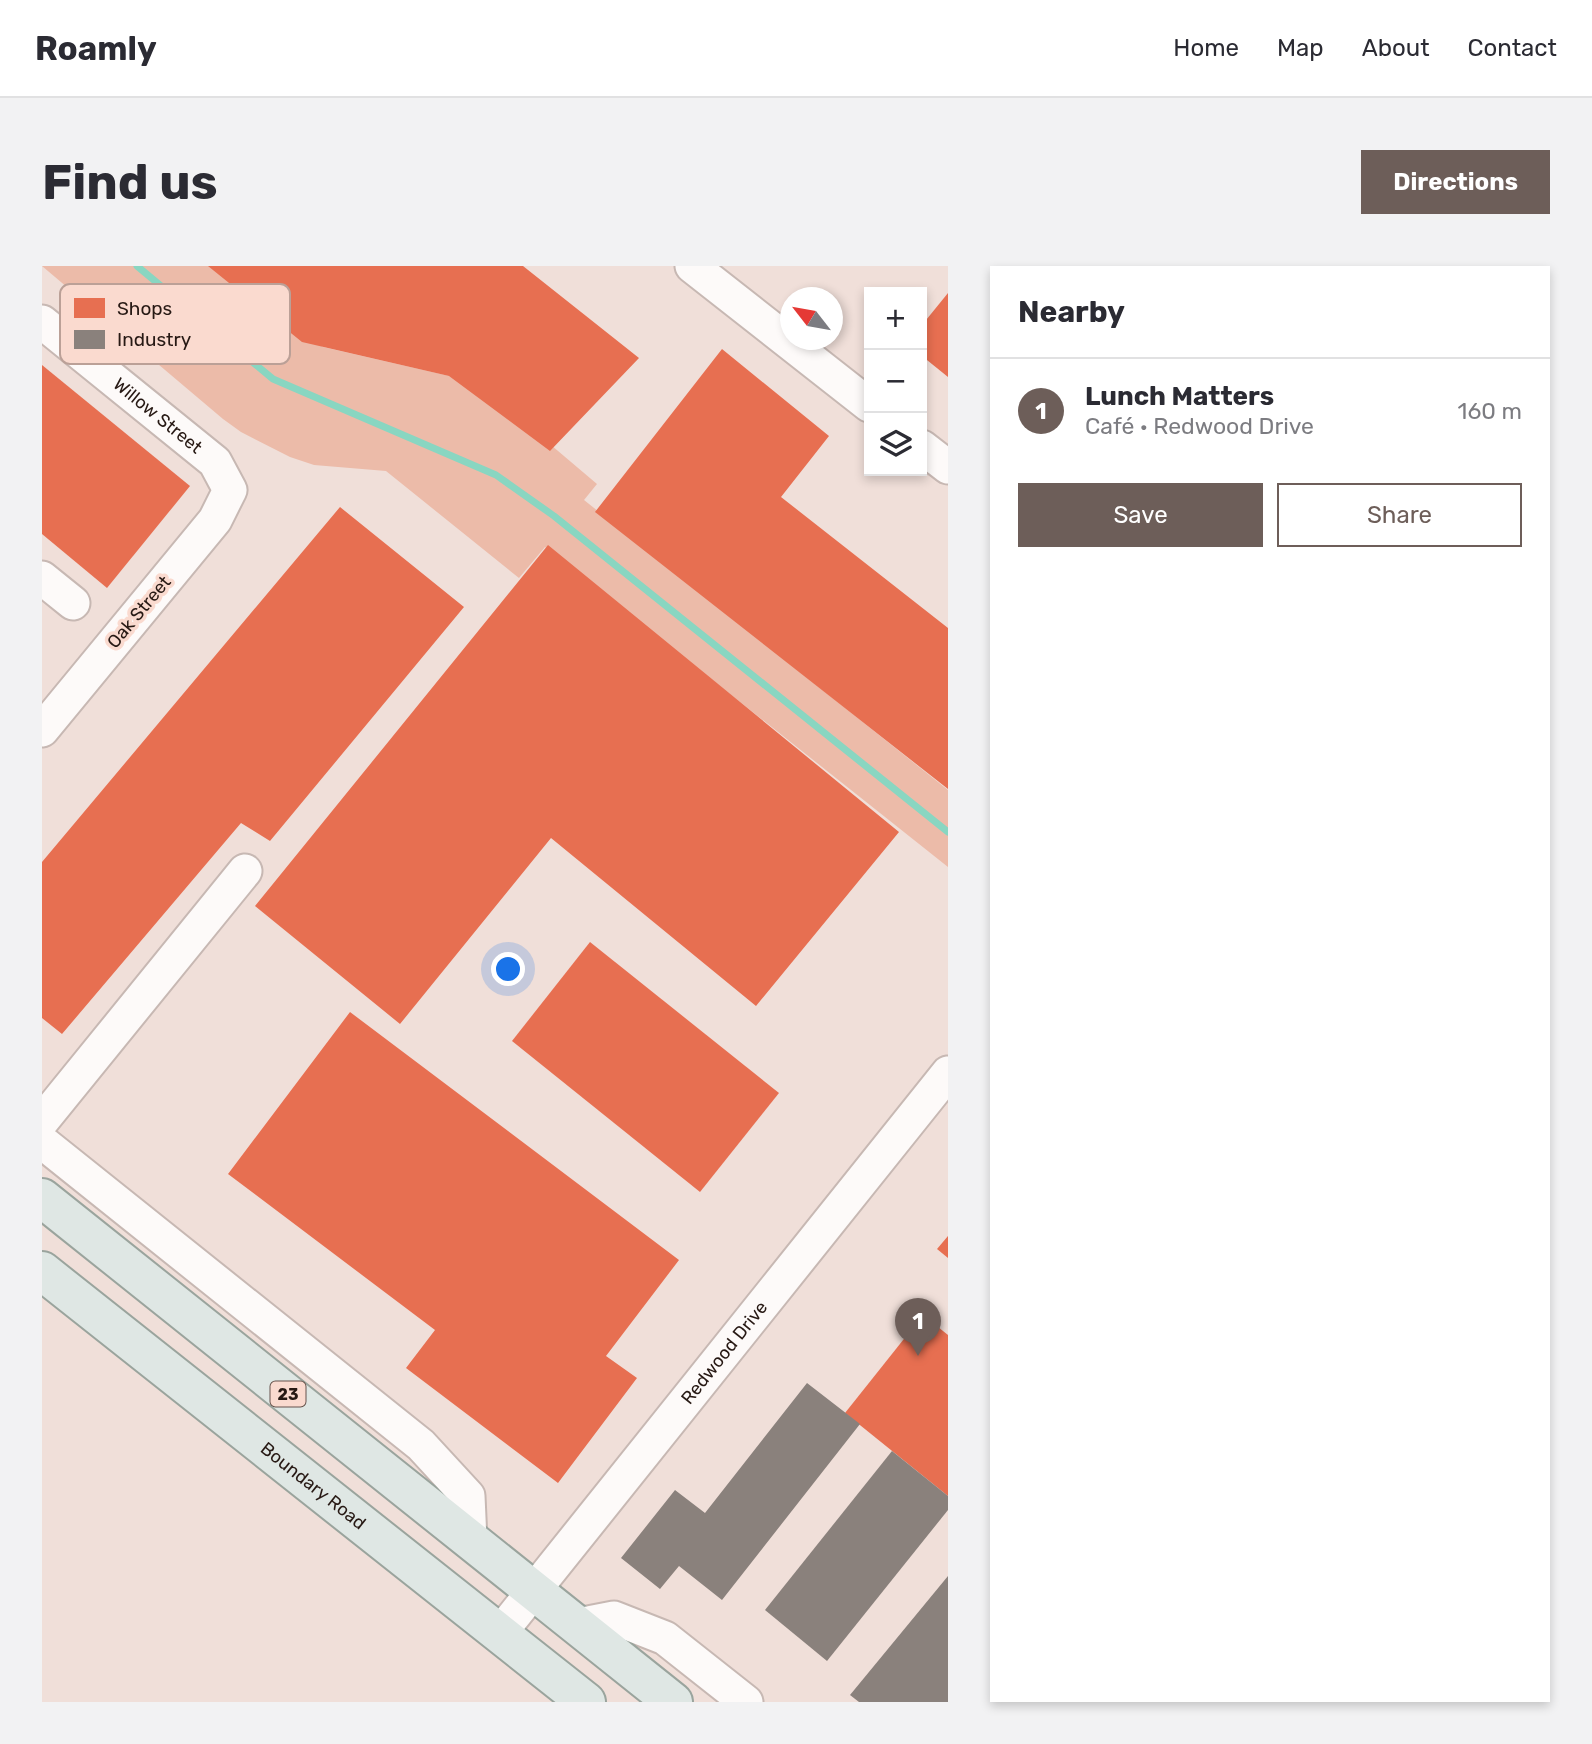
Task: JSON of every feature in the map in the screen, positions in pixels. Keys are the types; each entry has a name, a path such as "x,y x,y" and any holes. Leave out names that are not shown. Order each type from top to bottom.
{"main road":[{"name":"23","path":"42,1198 674,1702"},
{"name":"Boundary Road","path":"42,1271 586,1702"}],"street":[{"path":"692,266 864,401"},
{"name":"Willow Street","path":"42,322 60,337"},
{"name":"Willow Street","path":"94,364 215,462 230,490"},
{"path":"927,450 948,467"},
{"name":"Oak Street","path":"42,730 215,520 230,490"},
{"path":"42,578 73,603"},
{"path":"42,1121 245,871"},
{"name":"Redwood Drive","path":"499,1633 948,1073"},
{"path":"42,1142 421,1445 468,1496 470,1540"},
{"path":"578,1625 614,1618 665,1638 746,1702"}],"shaded area":[{"path":"42,266 214,266 236,284 63,284"},
{"path":"290,326 323,347 458,378 512,412 597,484 584,500 948,790 948,867 545,547 519,578 386,471 314,465 290,457 241,432 158,364 290,364"}],"building: Shops":[{"path":"208,266 523,266 639,358 550,451 449,376 302,342 290,332 290,284 230,284"},
{"path":"948,293 948,377 927,360 927,319"},
{"path":"722,349 829,436 781,497 948,628 948,789 595,512"},
{"path":"42,365 190,486 107,588 42,534"},
{"path":"340,507 464,607 270,841 241,823 62,1034 42,1018 42,862"},
{"path":"548,545 899,832 756,1006 551,838 400,1024 255,906"},
{"path":"590,942 779,1093 700,1192 512,1041"},
{"path":"350,1012 679,1260 606,1356 637,1378 558,1483 406,1368 435,1330 228,1174"},
{"path":"948,1236 948,1258 937,1249"},
{"path":"923,1315 948,1335 948,1496 845,1413"}],"building: Industry":[{"path":"807,1383 860,1424 722,1600 679,1566 660,1589 621,1558 675,1490 705,1513"},
{"path":"892,1451 948,1496 948,1510 827,1661 765,1610"},
{"path":"948,1576 948,1702 859,1702 850,1695"}],"waterway":[{"path":"137,266 159,284"},
{"path":"255,364 273,379 496,475 554,516 948,832"}],"place":[{"name":"Lunch Matters","path":"918,1356"}]}
